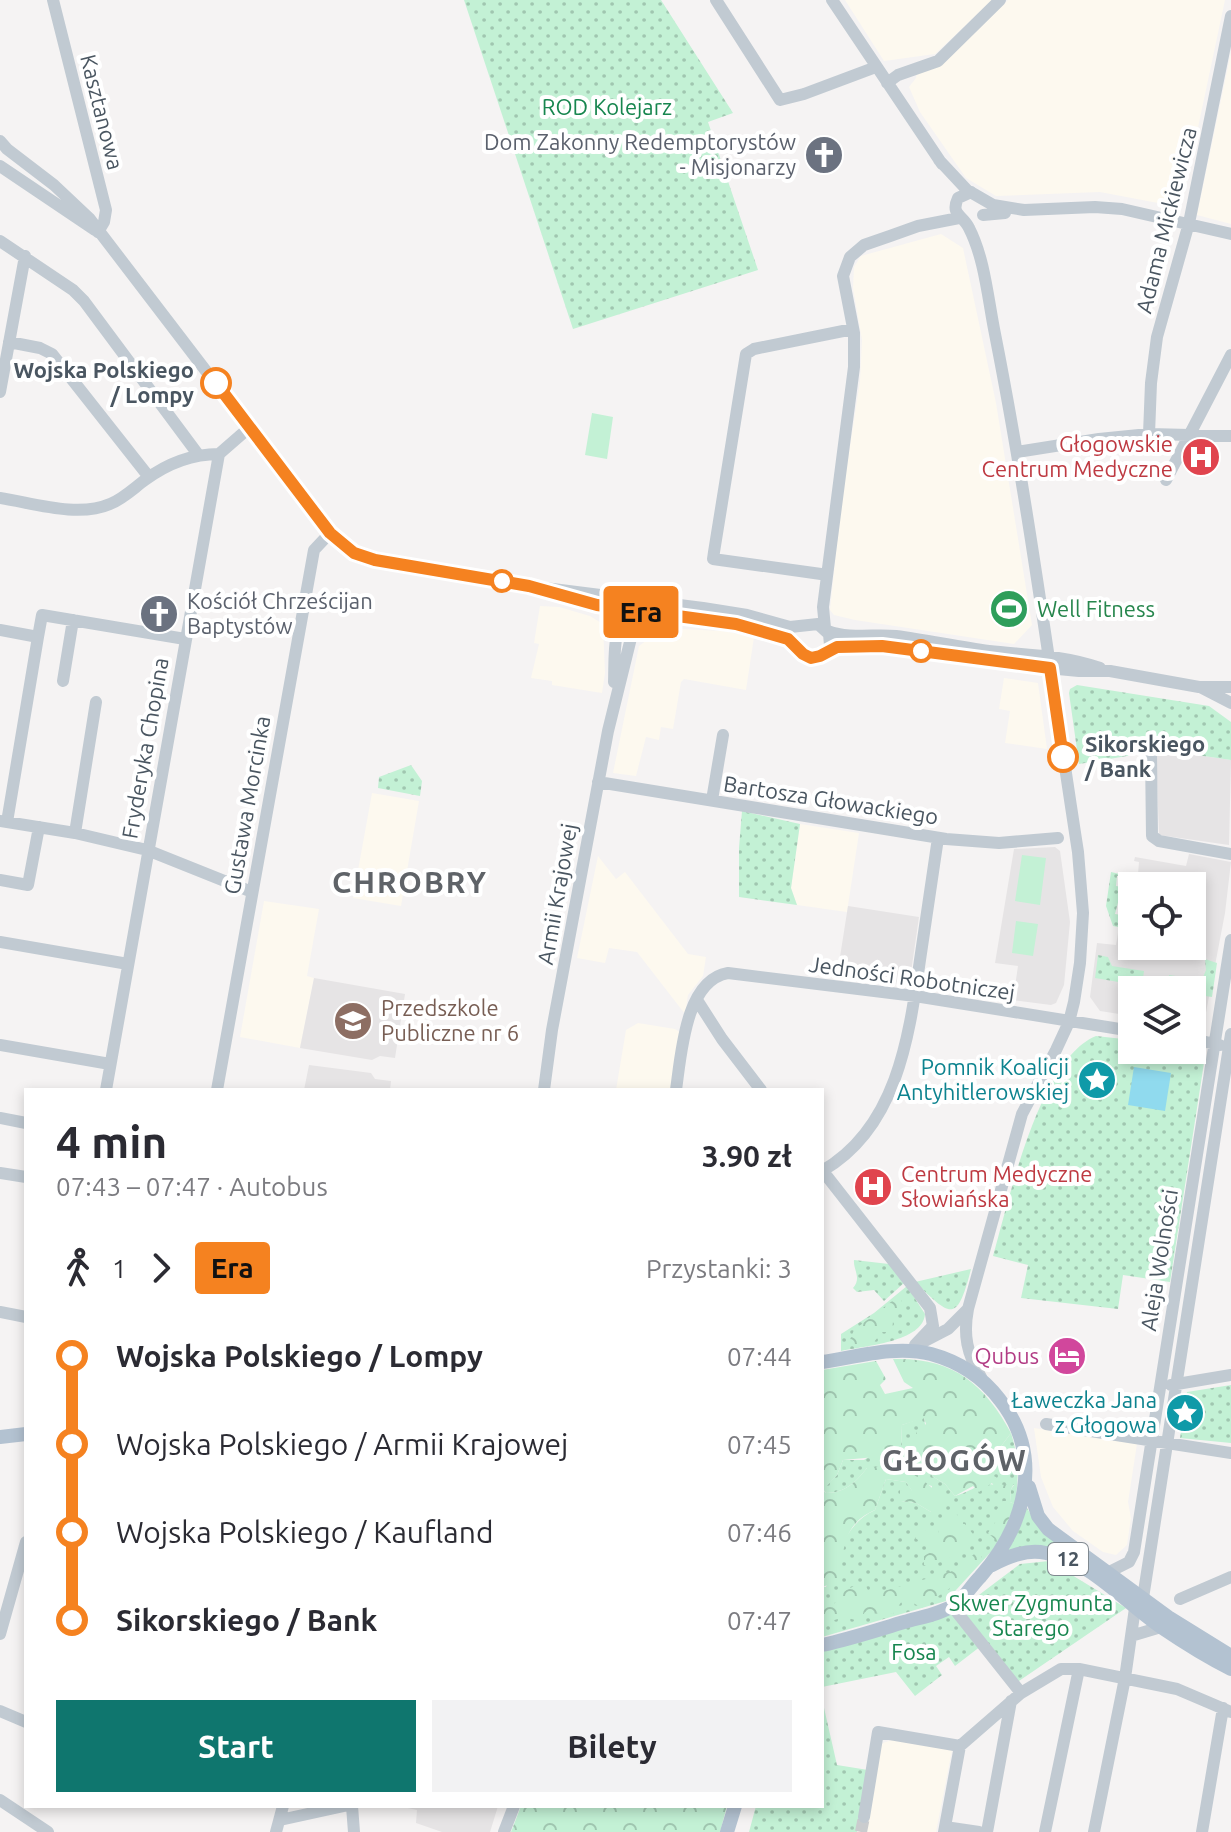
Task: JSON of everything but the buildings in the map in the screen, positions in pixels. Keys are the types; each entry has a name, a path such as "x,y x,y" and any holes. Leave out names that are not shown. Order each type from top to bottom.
{"main road":[{"name":"12","path":"824,1362 904,1350 928,1353 981,1377 1016,1424 1027,1467 1030,1495 1041,1522 1109,1572 1161,1627 1231,1669"},
{"path":"0,1437 24,1434"},
{"path":"0,1445 24,1443"},
{"name":"12","path":"824,1644 924,1617 952,1606 989,1567 1015,1524 1023,1498 1027,1467"},
{"name":"12","path":"989,1567 1026,1553 1056,1555 1231,1656"},
{"path":"727,1832 734,1808"},
{"path":"736,1832 742,1808"}],"street":[{"name":"Kasztanowa","path":"53,0 106,210 98,232"},
{"path":"716,0 780,100 876,67"},
{"path":"832,0 939,160 966,213 980,262 1017,452 1082,893 1080,963 1069,1022 1022,1114 968,1309 965,1336 969,1353 981,1377"},
{"path":"887,83 898,75 938,61 1000,0"},
{"name":"Adama Mickiewicza","path":"1149,434 1157,337 1189,223 1231,16"},
{"path":"0,141 73,201 139,281 330,533 354,553 375,560 736,624 778,636 811,658 842,647 882,646 1049,662"},
{"path":"939,160 983,200 993,205 1024,210"},
{"path":"0,166 6,174 98,232"},
{"path":"966,213 971,192"},
{"path":"826,652 830,641 823,607 854,367 853,329 844,282 845,267 850,257 864,245 985,208 983,200"},
{"path":"966,213 1095,207 1122,209 1231,234"},
{"path":"0,241 73,290 84,301 197,453"},
{"path":"0,392 25,256"},
{"path":"821,574 713,559 746,354 754,349 853,329"},
{"path":"9,342 40,348 52,354 149,477"},
{"path":"1166,480 1231,355"},
{"path":"0,498 79,510 97,508 117,500 149,477 197,453 219,454 250,427"},
{"path":"1017,452 1149,434 1231,436"},
{"name":"Fryderyka Chopina","path":"106,1088 219,454"},
{"path":"798,647 797,637 815,608 826,532 833,516"},
{"name":"Gustawa Morcinka","path":"217,1088 314,550 330,533"},
{"path":"602,599 628,610 664,609 747,615 787,626 815,624 841,635 899,637 1199,687 1231,687"},
{"path":"602,599 624,638 641,620 664,609"},
{"name":"Armii Krajowej","path":"544,1088 628,610"},
{"path":"185,639 42,615 4,822 75,833 147,850 252,892"},
{"path":"63,681 73,620"},
{"path":"0,630 38,637"},
{"path":"1199,687 1231,703"},
{"path":"75,833 96,702"},
{"path":"712,800 723,735"},
{"path":"1151,753 1152,836 1159,841 1231,854"},
{"name":"Bartosza Głowackiego","path":"598,782 938,838 999,843 1058,838"},
{"path":"0,880 28,885 39,827"},
{"path":"824,1169 835,1163 853,1145 888,1097 904,1055 938,838"},
{"name":"Aleja Wolności","path":"1109,1572 1129,1562 1134,1552 1231,940"},
{"path":"0,942 128,964"},
{"name":"Jedności Robotniczej","path":"697,1000 713,980 728,973 915,996 1118,1029"},
{"path":"676,1088 685,1026 697,1000"},
{"path":"697,1000 759,1088"},
{"path":"1206,1042 1230,1043"},
{"name":"Aleja Wolności","path":"1094,1832 1168,1444 1230,1043"},
{"path":"0,1045 110,1064"},
{"path":"0,1118 24,1123"},
{"path":"0,1173 24,1177"},
{"path":"824,1173 930,1308 933,1326 915,1345"},
{"path":"885,1352 915,1345 942,1333 968,1309"},
{"path":"0,1312 24,1317"},
{"path":"1159,1387 1231,1375"},
{"path":"1046,1424 1231,1453"},
{"path":"0,1634 24,1549"},
{"path":"1180,1599 1231,1577"},
{"path":"952,1606 1016,1697 987,1832"},
{"path":"1131,1636 1161,1627"},
{"path":"979,1832 945,1829 960,1746 1016,1697 1061,1669 1079,1669 1177,1689 1227,1710 1202,1832"},
{"path":"1045,1832 1079,1669"},
{"path":"0,1711 24,1721"},
{"path":"864,1817 878,1732 960,1746"},
{"path":"0,1800 48,1832"},
{"path":"278,1826 337,1808"},
{"path":"352,1808 354,1832"},
{"path":"504,1832 513,1808"}],"shaded area":[{"path":"845,0 992,0 935,54 884,61"},
{"path":"1008,0 1225,0 1179,207 1100,192 996,196 966,178 920,112 909,87 917,73 949,58"},
{"path":"1231,52 1231,224 1197,215"},
{"path":"941,234 963,248 996,403 1032,625 1014,644 855,620 834,615 830,610 841,505 860,381 862,340 853,288 854,267 861,256"},
{"path":"540,606 559,607 590,616 603,624 605,673 602,693 552,685 552,681 531,678 539,644 534,643"},
{"path":"659,631 723,631 754,637 746,690 684,679 673,729 661,727 659,740 646,737 636,776 613,773 639,646"},
{"path":"1004,678 1038,683 1047,749 1005,743 1010,711 999,709"},
{"path":"1156,749 1231,760 1229,845 1159,835"},
{"path":"372,793 419,801 401,906 353,898"},
{"path":"800,824 859,833 847,912 797,905 791,888"},
{"path":"1055,847 1060,851 1070,922 1064,985 1056,1003 1051,1005 1013,1000 1018,966 995,963 1014,849"},
{"path":"1189,854 1231,862 1225,913 1206,1013 1206,976 1118,976 1118,1014 1100,1011 1090,997 1097,943 1116,945 1118,933 1118,960 1206,960 1206,872 1138,872 1139,862 1134,861 1135,857 1186,866"},
{"path":"598,856 616,879 625,872 688,954 706,957 703,976 688,995 685,1014 637,952 609,948 605,963 577,958"},
{"path":"264,901 319,909 307,976 314,978 300,1048 240,1037"},
{"path":"848,906 919,917 909,986 837,976"},
{"name":"Przedszkole Publiczne nr 6","path":"314,978 405,994 395,1058 380,1056 372,1060 300,1048"},
{"path":"638,1023 675,1029 681,1033 672,1088 616,1088 626,1030"},
{"path":"309,1065 371,1073 375,1079 391,1081 390,1088 304,1088"},
{"path":"1034,1428 1137,1444 1128,1502 1131,1518 1127,1545 1116,1555 1103,1552 1073,1531 1053,1507 1041,1477"},
{"path":"892,1740 952,1750 936,1832 858,1832 879,1749 883,1743"},
{"path":"408,1808 497,1808 490,1832 442,1832 416,1823 417,1810"}],"green space":[{"name":"ROD Kolejarz","path":"464,0 661,0 733,113 708,122 758,270 573,329"},
{"path":"592,413 613,417 607,459 585,455"},
{"path":"1077,685 1209,706 1231,722 1231,760 1156,749 1079,764 1069,693"},
{"path":"411,765 422,781 420,796 378,788 379,777"},
{"path":"742,811 800,824 791,888 797,905 739,897"},
{"path":"1022,855 1046,858 1040,905 1015,901"},
{"path":"1111,872 1118,874 1115,914 1118,914 1118,927 1113,926 1106,906"},
{"path":"1016,921 1038,924 1033,956 1012,953"},
{"path":"1098,955 1108,957 1112,966 1144,971 1143,976 1118,976 1118,982 1095,978"},
{"path":"1206,959 1217,963 1212,997 1206,996 1204,976"},
{"path":"1096,1036 1118,1038 1118,1064 1204,1064 1170,1282 1123,1275 1118,1309 1021,1298 1028,1265 993,1256 1029,1134 1058,1072 1076,1050"},
{"path":"854,1260 889,1264 904,1283 884,1301 874,1290 857,1292 853,1288 857,1277"},
{"path":"971,1269 957,1307 951,1309 937,1302 915,1282"},
{"path":"907,1286 925,1314 914,1331 891,1341 841,1351 841,1334 874,1313"},
{"path":"904,1292 909,1299 902,1300 892,1332 882,1332 874,1342 852,1346 849,1342 854,1330"},
{"path":"893,1359 949,1368 977,1387 1001,1415 1011,1433 996,1453 984,1455 984,1473 996,1477 1001,1485 1014,1484 1010,1502 1015,1504 999,1543 988,1533 998,1518 995,1512 1003,1501 1008,1501 1008,1491 997,1491 992,1483 979,1492 973,1486 955,1496 945,1484 932,1476 930,1462 911,1451 917,1431 926,1424 924,1418 902,1425 901,1446 892,1454 886,1455 884,1447 875,1457 843,1460 837,1475 824,1489 824,1370 876,1361 886,1379 880,1385 885,1394 913,1388 904,1382"},
{"path":"1231,1385 1231,1443 1180,1438 1187,1392"},
{"path":"924,1417 932,1476 945,1484 955,1496 985,1484 1008,1491 1008,1502 998,1518 999,1543 946,1601 824,1636 824,1587 849,1532 875,1510 886,1479 906,1482 913,1492 901,1501 916,1503 931,1512 932,1486 867,1468 844,1489 826,1493 824,1490 837,1475 843,1460 864,1460 884,1447 901,1446 902,1425"},
{"path":"1011,1433 1018,1468 1015,1504 1010,1502 1014,1485 1001,1485 984,1473 984,1454 996,1453"},
{"path":"889,1467 918,1478 943,1499 942,1505 931,1512 916,1503 900,1501 900,1490 912,1491 906,1482 886,1479 875,1510 850,1530 839,1581 824,1586 824,1491 844,1489 867,1468"},
{"path":"1027,1508 1037,1525 1069,1550 1068,1553 1005,1552"},
{"path":"955,1512 977,1539 952,1556 924,1565 924,1556 934,1550 915,1538 920,1524 930,1535 938,1534 940,1519"},
{"path":"981,1549 984,1550 981,1559 967,1575 922,1608 908,1600 902,1601 893,1614 865,1612 859,1621 844,1617 824,1623 824,1608 835,1603 839,1594 858,1584 866,1586 870,1595 950,1572"},
{"name":"Skwer Zygmunta Starego","path":"1049,1561 1126,1608 1016,1683 959,1610 1020,1564"},
{"name":"Fosa","path":"954,1613 981,1646 955,1666 949,1657 936,1666 942,1675 915,1696 896,1672 824,1687 824,1651"},
{"path":"824,1708 837,1765 868,1770 857,1832 749,1832 755,1808 824,1808"},
{"path":"520,1808 726,1808 720,1832 511,1832"}],"water":[{"path":"1134,1067 1171,1073 1165,1111 1128,1105"}],"tunnel":[{"path":"861,1832 864,1817"}],"bus line":[{"name":"Era","path":"216,383 330,533 354,553 375,560 529,586 597,605 736,624 788,639 811,658 837,647 882,646 1050,668 1063,757"}],"place":[{"name":"Dom Zakonny Redemptorystów - Misjonarzy","path":"824,155"},
{"name":"Wojska Polskiego / Lompy","path":"216,383"},
{"name":"Głogowskie Centrum Medyczne","path":"1201,457"},
{"name":"Well Fitness","path":"1009,609"},
{"name":"Kościół Chrześcijan Baptystów","path":"159,614"},
{"name":"Sikorskiego / Bank","path":"1063,757"},
{"name":"Przedszkole Publiczne nr 6","path":"353,1021"},
{"name":"Pomnik Koalicji Antyhitlerowskiej","path":"1097,1080"},
{"name":"Centrum Medyczne Słowiańska","path":"873,1187"},
{"name":"Qubus","path":"1067,1356"},
{"name":"Ławeczka Jana z Głogowa","path":"1185,1413"}],"district":[{"name":"CHROBRY","path":"410,883"},
{"name":"GŁOGÓW","path":"955,1461"}]}
